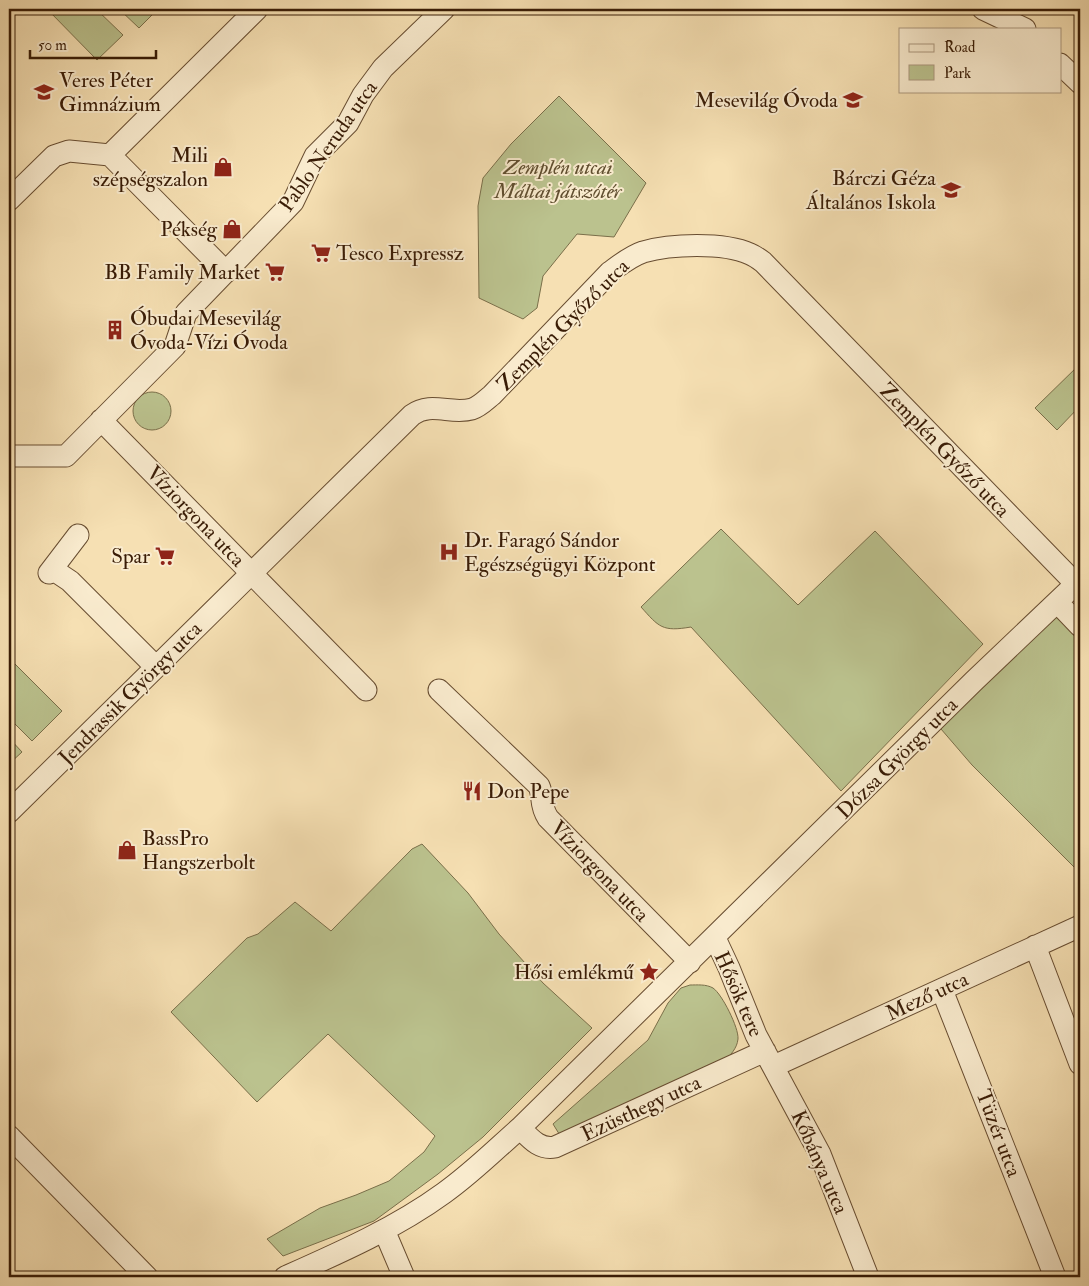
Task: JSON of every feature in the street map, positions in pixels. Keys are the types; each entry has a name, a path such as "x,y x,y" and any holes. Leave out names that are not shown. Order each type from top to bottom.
{"street":[{"path":"110,154 257,9"},
{"name":"Pablo Neruda utca","path":"101,420 175,346 186,314 293,202 315,156 348,123 363,96 383,68 444,9"},
{"path":"983,9 1023,28"},
{"path":"1062,66 1080,83"},
{"path":"9,200 54,156 68,151 110,154 226,272"},
{"name":"Zemplén Győző utca","path":"251,574 418,411 431,408 471,410 488,399 610,272 622,262 642,252 661,248 712,246 730,248 750,254 763,262 1078,582"},
{"path":"9,456 20,458 66,456 101,420"},
{"name":"Víziorgona utca","path":"101,420 366,690"},
{"path":"78,535 49,573 55,571 70,581 156,667"},
{"name":"Jendrassik György utca","path":"9,812 251,574"},
{"name":"Dózsa György utca","path":"715,938 974,681 1078,582"},
{"path":"1057,602 1080,626"},
{"name":"Víziorgona utca","path":"439,690 539,786 542,796 541,805 548,818 690,962"},
{"name":"Mező utca","path":"769,1058 942,990 1080,926"},
{"path":"285,1277 384,1230 445,1192 520,1128 715,938"},
{"name":"Hősök tere","path":"715,938 756,1035 769,1058"},
{"path":"1035,946 1080,1064"},
{"name":"Tüzér utca","path":"942,990 1055,1277"},
{"name":"Ezüsthegy utca","path":"520,1128 542,1146 548,1148 555,1147 769,1058"},
{"name":"Kőbánya utca","path":"769,1058 820,1154 868,1277"},
{"path":"9,1136 147,1277"},
{"path":"384,1230 404,1277"}],"green space":[{"path":"47,9 96,9 123,35 97,60"},
{"path":"119,9 158,9 139,28"},
{"name":"Zemplén utcai Máltai játszótér","path":"559,96 646,183 614,237 577,234 543,276 537,308 523,319 479,298 478,206 483,178 511,144"},
{"path":"1080,364 1080,406 1057,430 1035,408"},
{"path":"152,392 159,393 165,398 170,404 170,418 165,424 159,429 152,430 145,429 139,424 134,418 133,411 134,404 139,398 145,393"},
{"path":"721,529 798,605 875,531 983,644 841,791 691,627 673,629 662,626 652,619 641,607"},
{"path":"1057,603 1080,627 1080,873 972,765 941,729 945,709"},
{"path":"9,658 62,711 32,741 9,718"},
{"path":"9,738 22,752 9,764"},
{"path":"422,844 468,893 499,934 543,983 592,1028 483,1137 438,1174 374,1221 283,1256 267,1239 320,1208 389,1181 424,1152 435,1136 328,1034 257,1102 171,1012 247,938 258,934 295,902 331,931 412,849"},
{"path":"690,985 704,985 713,988 725,1004 738,1034 735,1049 731,1054 724,1062 561,1137 553,1124 648,1040 668,1003 681,988"}],"place":[{"name":"Veres Péter Gimnázium","path":"44,92"},
{"name":"Mesevilág Óvoda","path":"853,100"},
{"name":"Mili szépségszalon","path":"223,167"},
{"name":"Bárczi Géza Általános Iskola","path":"951,190"},
{"name":"Pékség","path":"232,229"},
{"name":"Tesco Expressz","path":"321,253"},
{"name":"BB Family Market","path":"275,272"},
{"name":"Óbudai Mesevilág Óvoda-Vízi Óvoda","path":"115,330"},
{"name":"Dr. Faragó Sándor Egészségügyi Központ","path":"449,552"},
{"name":"Spar","path":"165,556"},
{"name":"Don Pepe","path":"472,791"},
{"name":"BassPro Hangszerbolt","path":"127,850"},
{"name":"Hősi emlékmű","path":"649,972"}]}
